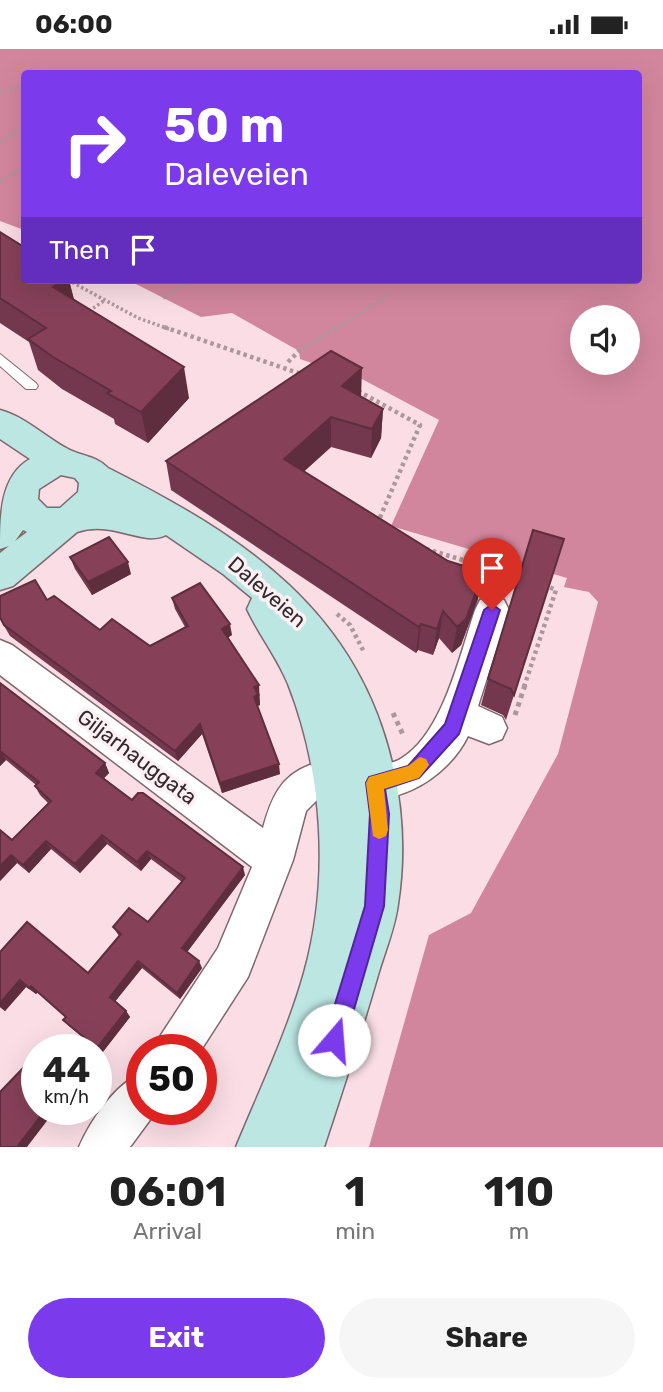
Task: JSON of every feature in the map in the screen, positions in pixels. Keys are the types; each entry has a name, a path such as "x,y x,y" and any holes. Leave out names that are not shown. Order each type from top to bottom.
{"main road":[{"path":"0,422 61,462 86,468 96,478 97,496 0,575"},
{"path":"0,453 13,470 20,497 32,517 41,521 74,517"},
{"path":"0,534 36,471 61,462"},
{"name":"Daleveien","path":"96,478 156,510 247,569 282,600 307,627 343,678 365,730 349,777 334,946 324,983 262,1147"},
{"name":"Daleveien","path":"74,517 109,513 146,523 213,563 261,603 284,632 310,689 329,745 349,777 380,814 375,906 299,1147"}],"street":[{"path":"186,1034 233,962 274,860 289,802 349,777 413,773 467,724 492,610"},
{"name":"Giljarhauggata","path":"0,655 274,860"},
{"path":"102,1147 126,1116"}],"lane":[{"path":"0,359 31,386"}],"path":[{"path":"0,92 21,87"},
{"path":"0,142 19,131"},
{"path":"0,181 21,169"},
{"path":"75,284 138,318 308,376 298,385"},
{"path":"163,298 185,284"},
{"path":"288,362 299,351 389,295"},
{"path":"84,314 105,300"},
{"path":"346,384 420,425 373,533"},
{"path":"363,405 371,397"},
{"path":"413,545 520,577"},
{"path":"467,724 509,735 556,590 549,587"}],"shaded area":[{"path":"0,49 663,49 663,1147 369,1147 429,935 471,913 558,754 598,602 589,592 564,587 567,578 391,526 439,420 328,361 323,367 300,359 299,351 232,313 201,317 136,284 642,284 642,70 21,70 21,229 0,221"}],"building":[{"path":"0,232 21,245 21,284 58,284 53,287 184,367 141,412 107,393 111,391 28,339 46,328 0,298"},
{"path":"331,351 362,368 342,386 383,409 372,429 331,417 284,459 448,561 483,572 466,619 457,627 443,611 437,629 421,624 419,627 166,461"},
{"path":"533,530 564,539 514,695 511,689 488,679"},
{"path":"109,537 128,562 88,582 70,557"},
{"path":"35,580 47,600 54,596 100,630 112,619 150,646 188,626 172,598 200,583 230,624 222,629 259,685 254,687 258,694 254,697 279,764 220,783 200,724 175,751 4,625 0,617 0,596"},
{"path":"0,683 105,763 96,773 132,800 138,793 143,793 243,867 182,948 199,961 177,993 138,961 110,997 126,1011 108,1034 80,1034 63,1020 66,1017 31,986 29,988 20,980 0,1003 0,952 27,922 88,973 121,934 113,927 129,908 148,922 185,878 147,851 137,862 102,835 75,864 46,841 23,865 11,855 0,866 0,830 12,840 51,801 35,786 39,782 0,751"},
{"path":"21,1070 21,1125 34,1125 17,1147 0,1147 0,1092"}],"slow traffic":[{"path":"379,830 380,814 375,783 413,773 420,765"}],"route":[{"path":"334,1040 375,906 380,814 375,783 413,773 453,729 492,610"}]}
